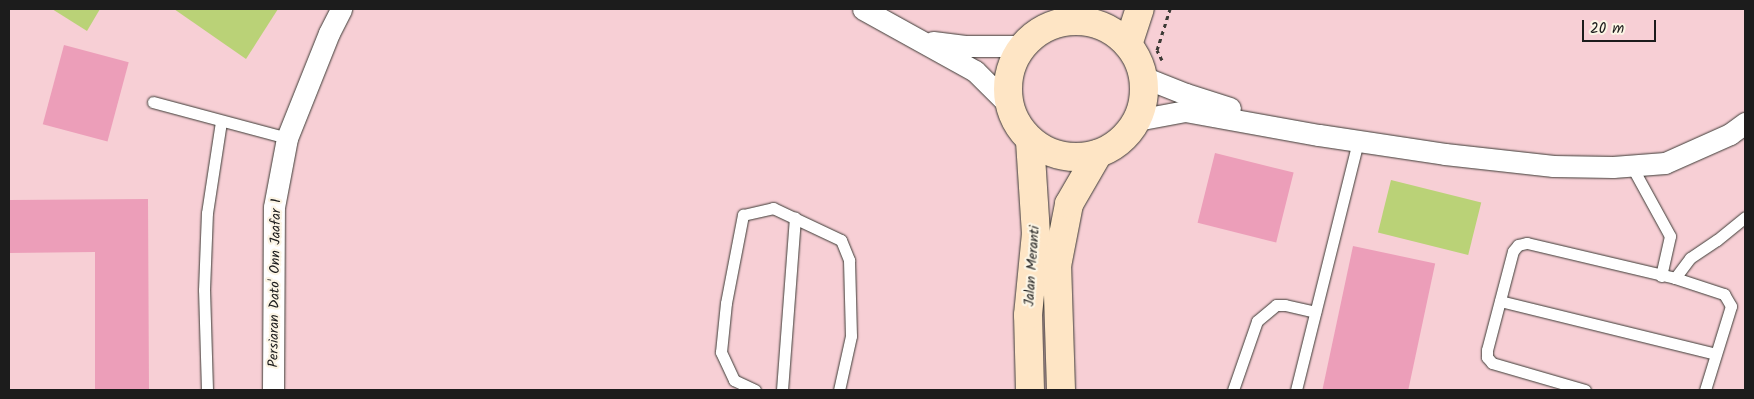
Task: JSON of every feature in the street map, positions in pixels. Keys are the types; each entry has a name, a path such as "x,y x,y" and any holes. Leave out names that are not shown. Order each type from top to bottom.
{"street":[{"name":"Persiaran Dato' Onn Jaafar 1","path":"274,390 274,207 286,138 328,33 341,9"},
{"path":"863,9 925,41 976,71 1009,105"},
{"path":"1128,45 1140,9"},
{"path":"1076,15 1111,30 1128,45 1138,59 1143,77 1144,99 1137,120 1127,135 1114,146 1098,154 1080,158 1062,157 1045,151 1030,141 1017,125 1009,105 1008,80 1015,57 1022,46 1035,34 1076,15"},
{"path":"925,41 965,46 1022,46"},
{"path":"1143,77 1186,94 1319,135"},
{"path":"1137,120 1185,111 1358,141 1445,154 1553,166 1665,163 1730,134 1745,123"},
{"name":"Jalan Meranti","path":"1030,141 1036,234 1028,315 1030,390"},
{"name":"Jalan Meranti","path":"1061,390 1057,266 1070,204 1098,154"}],"lane":[{"path":"153,102 286,138"},
{"path":"207,390 204,290 207,213 221,121"},
{"path":"1296,390 1358,141"},
{"path":"1631,165 1670,236 1660,276"},
{"path":"755,390 734,380 722,352 726,303 743,216 773,208 841,240 849,260 851,336 838,390"},
{"path":"782,390 795,217"},
{"path":"1675,278 1690,258 1717,240 1745,217"},
{"path":"1585,390 1492,363 1487,357 1487,350 1513,251 1518,245 1527,242 1660,276 1675,278 1724,294 1731,306 1706,390"},
{"path":"1500,301 1716,354"},
{"path":"1233,390 1257,321 1276,305 1285,305 1315,312"}],"path":[{"path":"1170,9 1157,50 1169,73 1186,94"}],"shaded area":[{"path":"9,9 1745,9 1745,390 9,390"}],"green space":[{"path":"52,9 100,9 87,31"},
{"path":"174,9 278,9 246,59"},
{"path":"1391,180 1481,202 1468,255 1378,232"}],"building":[{"path":"64,45 129,62 107,142 43,124"},
{"path":"1215,153 1294,173 1276,242 1198,223"},
{"path":"148,199 149,390 95,390 95,252 9,253 9,200"},
{"path":"1353,246 1435,263 1408,390 1322,390"}]}
